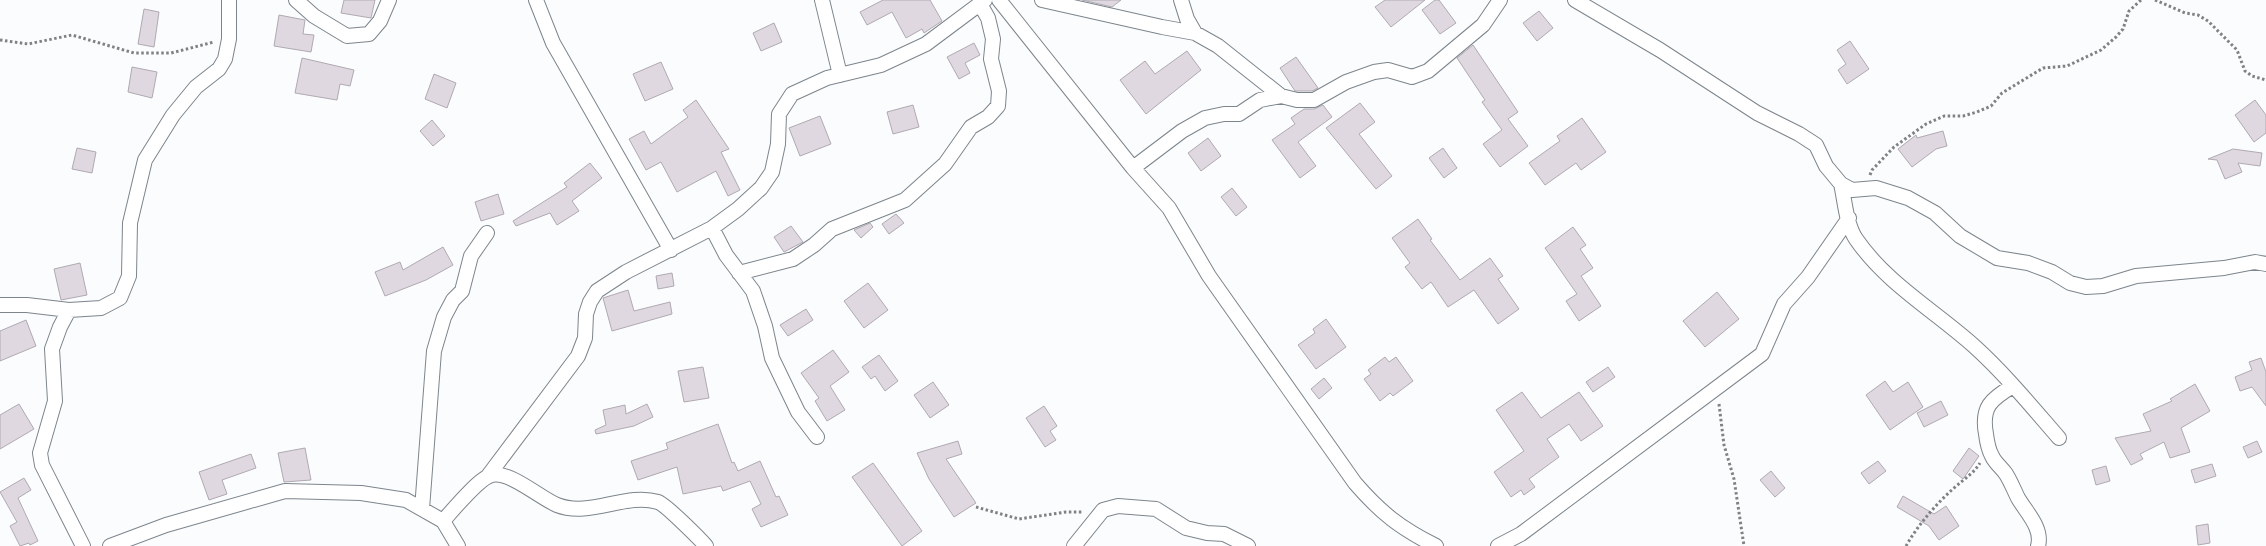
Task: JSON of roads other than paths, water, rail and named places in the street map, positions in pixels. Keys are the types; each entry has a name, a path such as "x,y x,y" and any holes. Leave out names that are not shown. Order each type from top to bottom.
{"street":[{"path":"0,305 27,305 69,310 101,308 120,298 129,276 130,223 145,160 173,115 196,87 219,69 225,59 229,39 228,0"},
{"path":"296,0 314,16 347,36 369,34 380,21 389,0"},
{"path":"536,0 554,42 672,250"},
{"path":"822,0 840,75"},
{"path":"999,0 1133,168 1169,208 1209,276 1354,483 1378,509 1406,531 1436,546"},
{"path":"1042,0 1162,28 1195,33 1218,46 1281,96"},
{"path":"1181,0 1187,19 1195,33"},
{"path":"1133,168 1182,131 1204,118 1224,114 1239,114 1260,100 1281,96 1298,100 1314,100 1346,82 1374,72 1388,70 1412,77 1428,71 1483,25 1491,7 1500,0"},
{"path":"1575,0 1660,50 1757,113 1799,134 1816,145 1826,166 1841,184 1852,190 1876,188 1908,198 1935,213 1960,236 1997,258 2028,263 2052,272 2070,283 2086,287 2103,286 2136,276 2224,268 2255,262 2266,264"},
{"path":"443,521 488,476 578,356 585,338 586,314 590,302 597,291 626,272 712,228 738,209 761,188 772,172 778,144 779,114 792,94 827,78 881,65 926,44 982,2 994,39 991,59 999,91 998,106 988,117 971,128 945,164 906,200 832,229 814,245 793,259 739,273"},
{"path":"1841,184 1848,218 1855,238 1881,266 1940,320 1973,345 2013,386 2059,438"},
{"path":"1498,546 1521,534 1762,354 1784,304 1808,277 1848,218"},
{"path":"712,228 726,255 752,291 765,326 772,358 798,412 818,438"},
{"path":"422,509 434,351 444,317 453,300 462,290 471,256 486,233"},
{"path":"69,310 52,349 55,401 40,453 42,465 83,546"},
{"path":"2013,386 1999,394 1988,406 1983,418 1988,448 1992,458 2005,472 2029,512 2036,527 2038,546"},
{"path":"488,476 495,474 505,476 557,505 573,509 639,500 660,502 706,546"},
{"path":"110,546 185,519 285,492 361,493 406,500 443,521 458,546"},
{"path":"1074,546 1103,510 1118,506 1156,510 1186,528 1207,533 1224,534 1248,546"}]}
